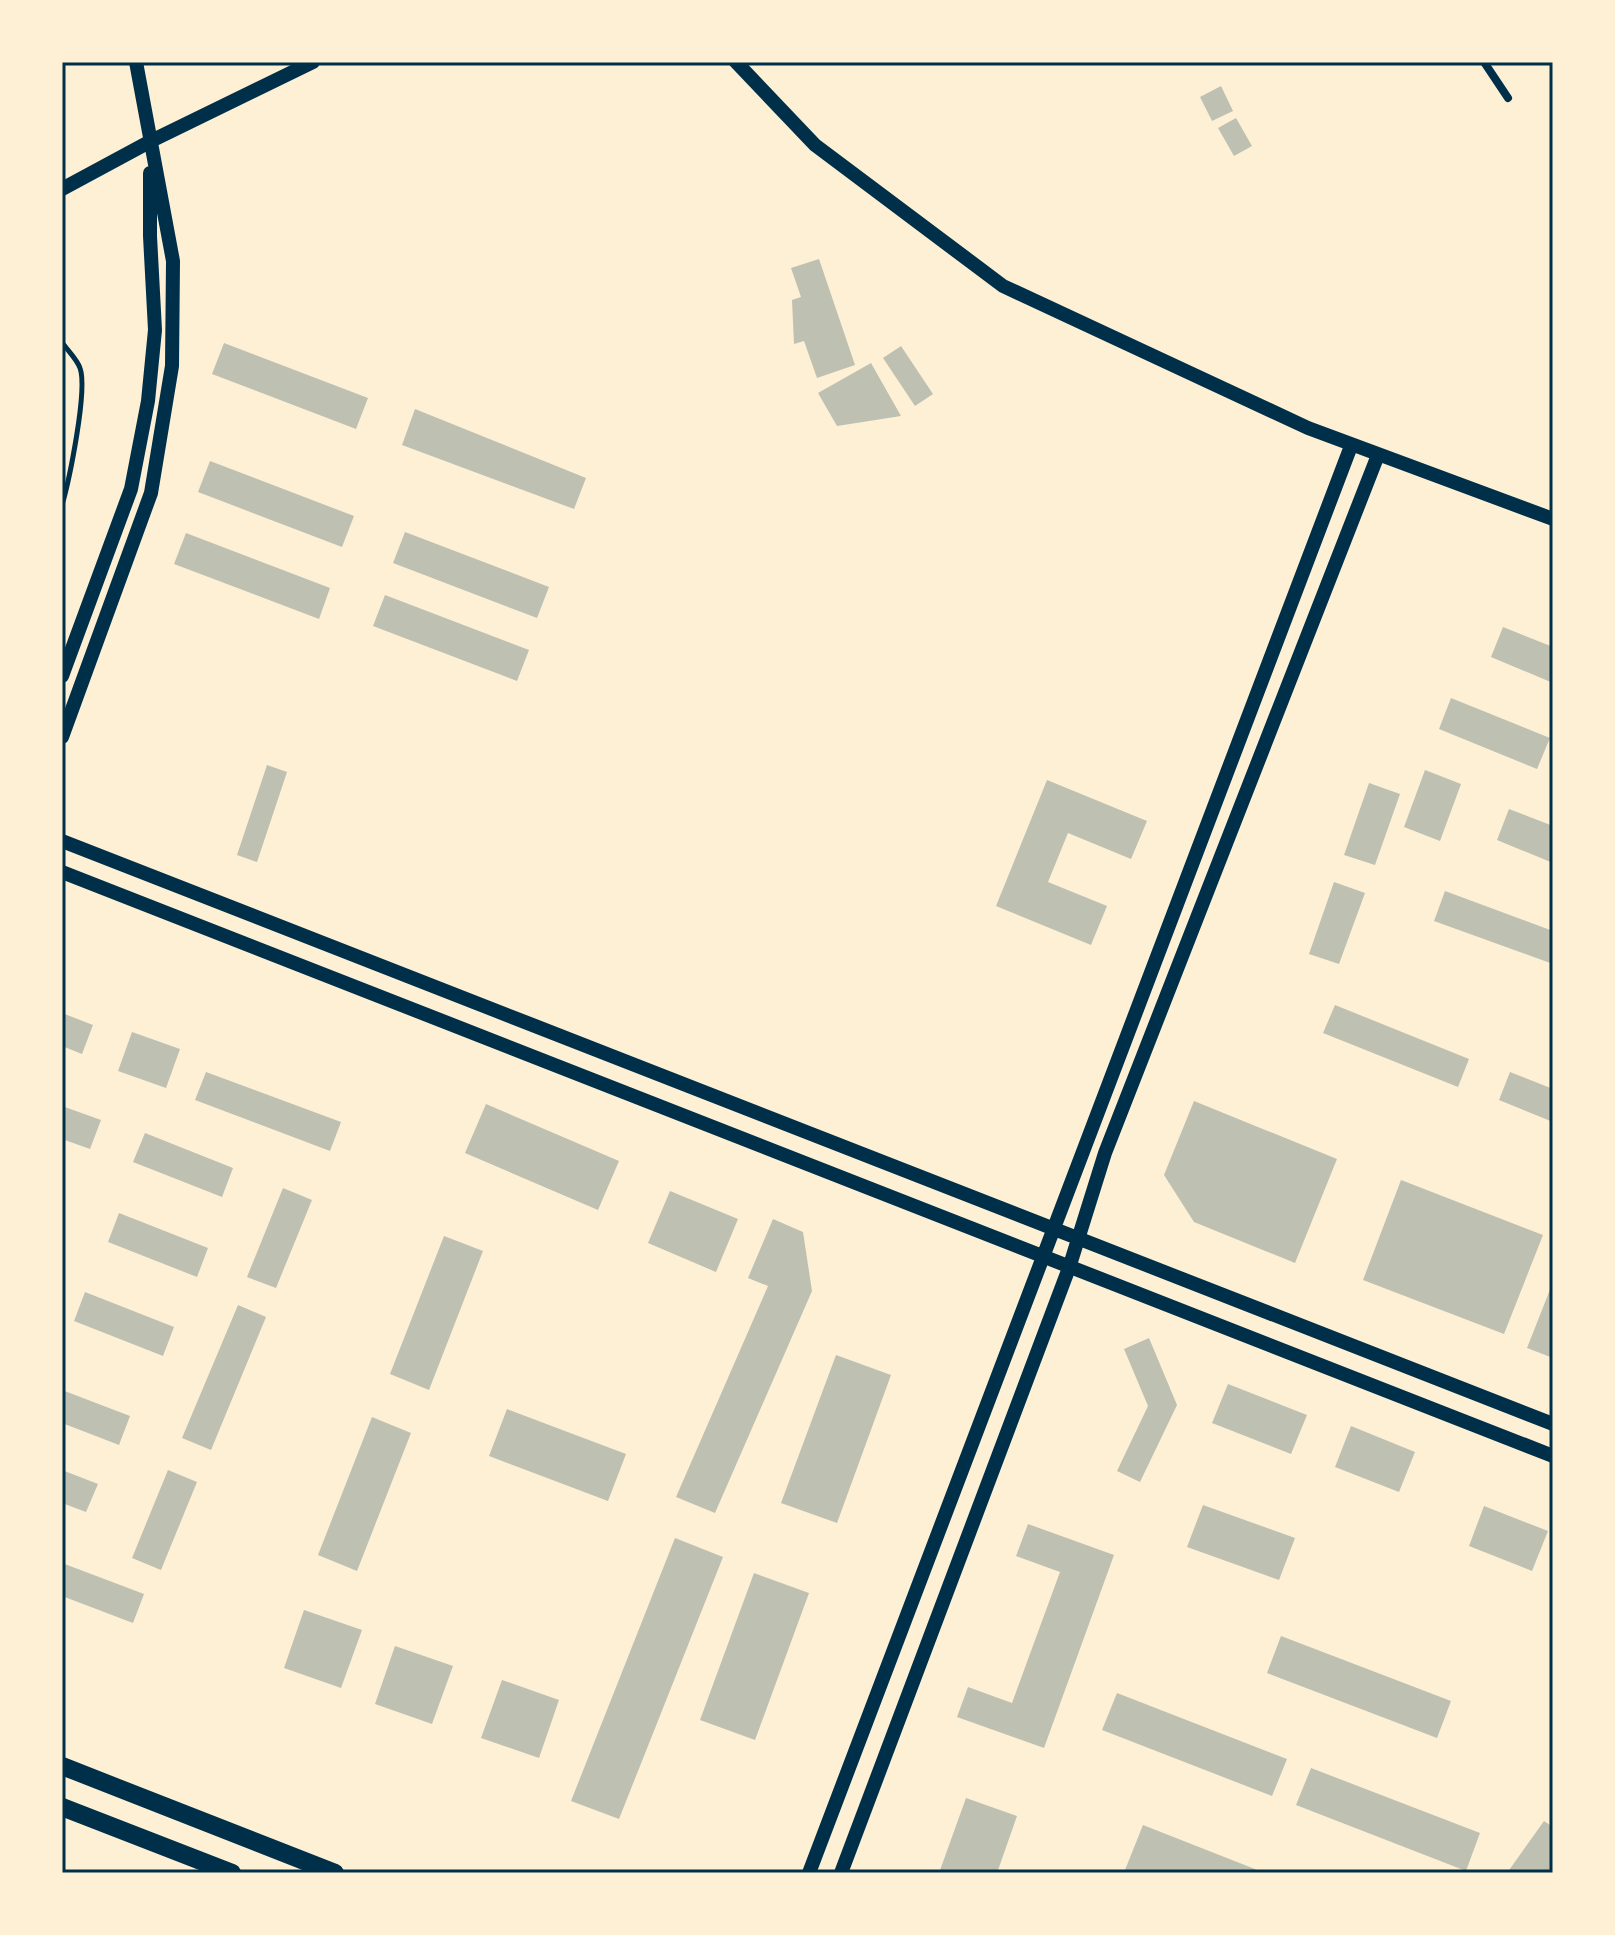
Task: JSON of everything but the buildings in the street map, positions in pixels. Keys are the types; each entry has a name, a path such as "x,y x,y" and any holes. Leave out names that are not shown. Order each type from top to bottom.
{"highway":[{"path":"62,1766 335,1873"},
{"path":"62,1807 232,1873"}],"street":[{"path":"62,737 151,493 172,366 173,261 136,62"},
{"path":"62,189 151,141 313,62"},
{"path":"736,62 815,145 1003,286 1351,446 1553,519"},
{"path":"1484,62 1508,98"},
{"path":"62,676 131,489 148,401 155,330 150,236 151,141"},
{"path":"809,1873 1351,446"},
{"path":"841,1873 1069,1268 1105,1153 1378,455"},
{"path":"62,841 1553,1424"},
{"path":"62,872 1553,1456"}],"lane":[{"path":"62,342 80,368 82,389 62,505"}]}
